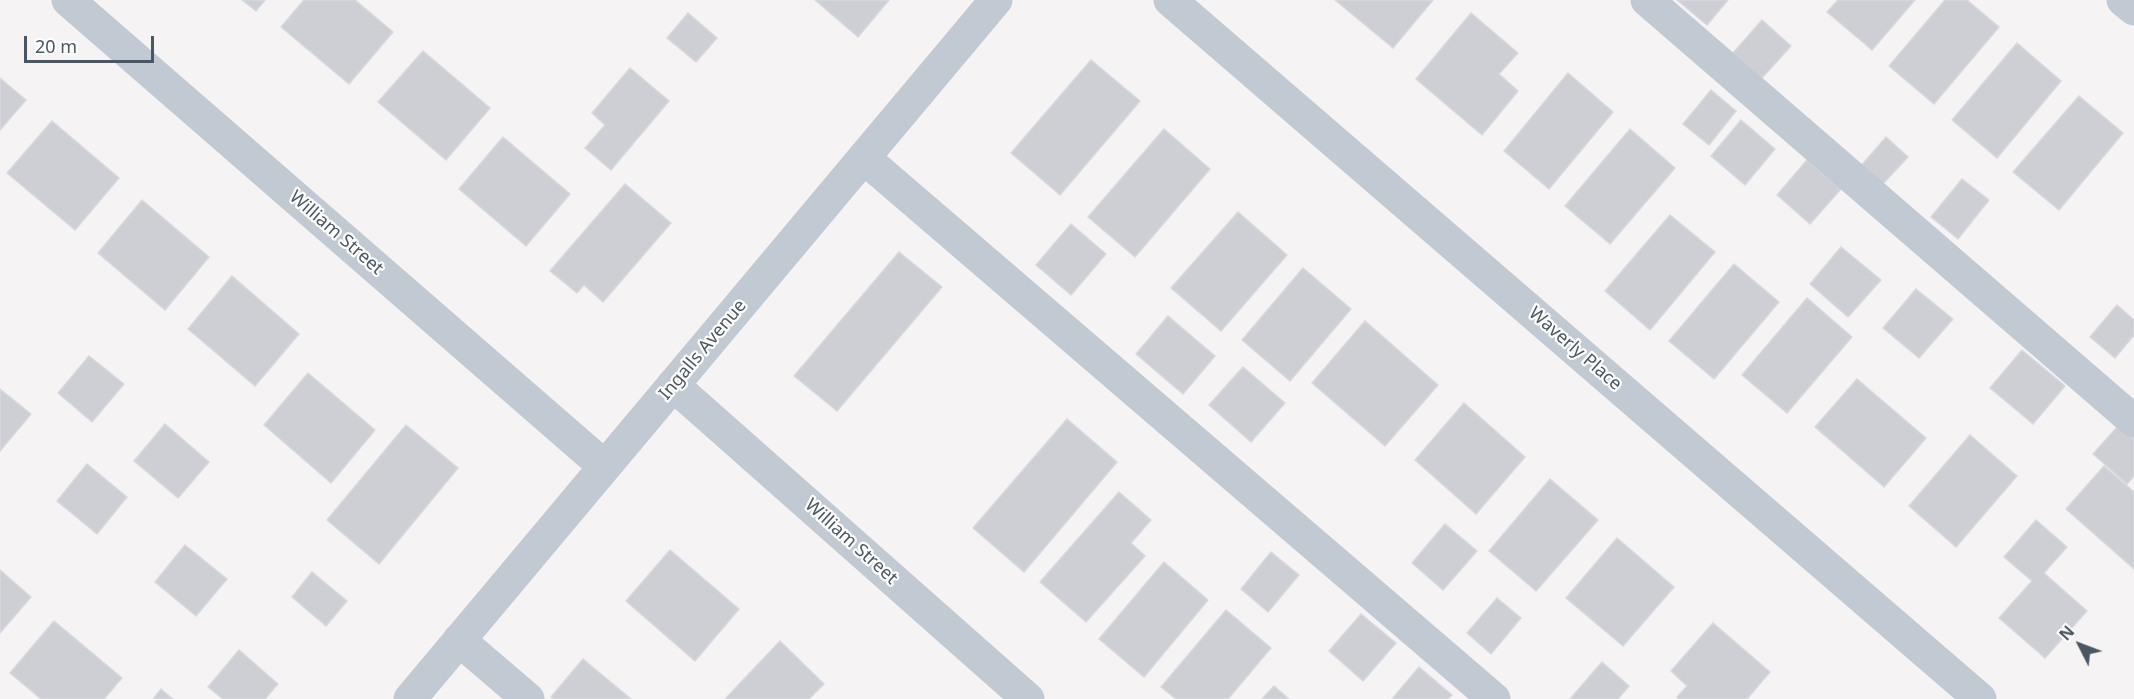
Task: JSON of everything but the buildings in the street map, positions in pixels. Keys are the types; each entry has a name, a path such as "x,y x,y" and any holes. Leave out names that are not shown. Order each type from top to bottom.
{"street":[{"name":"William Street","path":"68,0 604,466"},
{"name":"Ingalls Avenue","path":"410,699 996,0"},
{"name":"Waverly Place","path":"1170,0 1980,699"},
{"path":"1647,0 2134,421"},
{"path":"2123,0 2134,9"},
{"path":"864,158 1494,699"},
{"name":"William Street","path":"673,385 1028,699"},
{"path":"459,640 528,699"}]}
